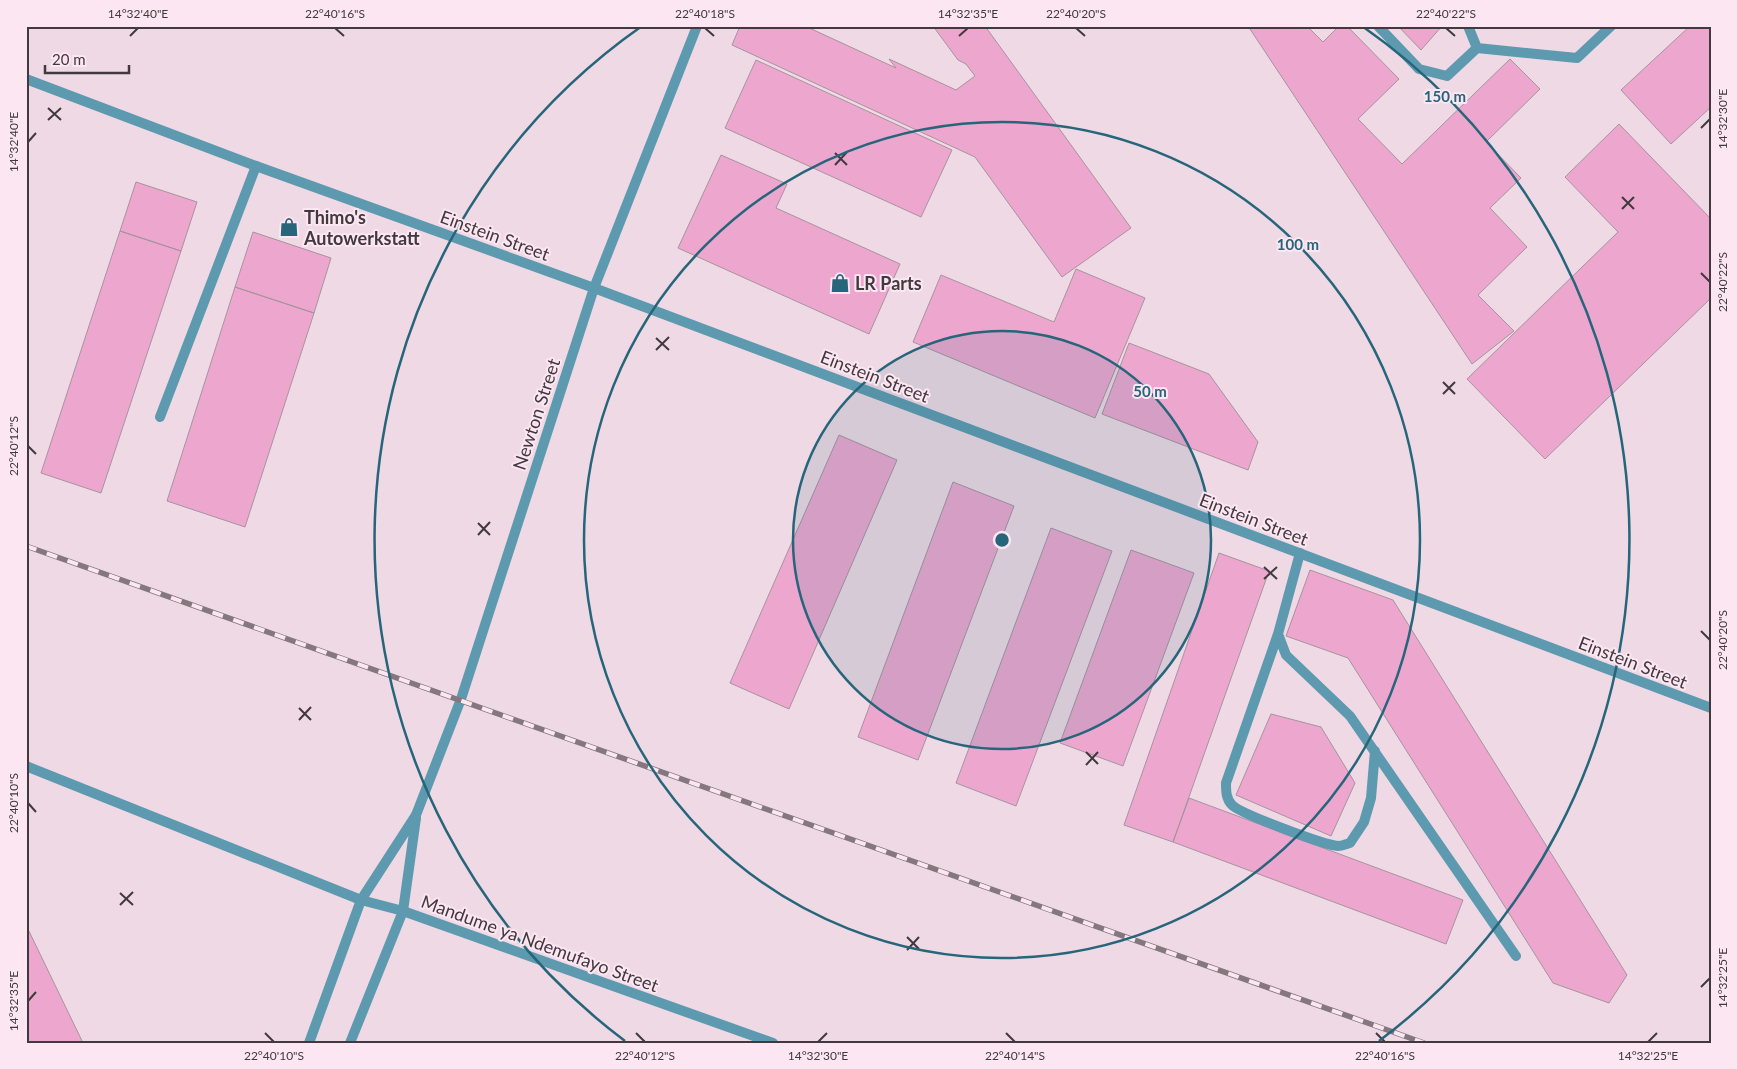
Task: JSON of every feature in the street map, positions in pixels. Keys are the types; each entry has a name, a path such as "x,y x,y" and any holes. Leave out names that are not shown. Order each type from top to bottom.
{"street":[{"name":"Newton Street","path":"361,900 416,815 461,699 594,288 697,26"},
{"path":"1378,26 1419,69 1447,76 1477,48 1576,58 1611,26"},
{"path":"1468,26 1477,48"},
{"name":"Einstein Street","path":"26,78 256,166 594,288 1711,708"},
{"path":"160,418 256,166"},
{"path":"1300,553 1278,634 1226,783 1226,794 1232,805 1244,812 1297,834 1338,846 1350,843 1364,822 1371,798 1375,751"},
{"path":"1278,634 1286,655 1350,716 1516,956"},
{"path":"26,766 361,900 403,911"},
{"name":"Newton Street","path":"403,911 416,815"},
{"path":"309,1043 361,900"},
{"name":"Mandume ya Ndemufayo Street","path":"350,1043 403,911 773,1043"}],"building":[{"path":"740,26 805,26 896,68 889,59 956,90 975,76 966,64 958,60 933,26 985,26 1131,228 1062,277 975,157 732,45"},
{"path":"1248,26 1307,26 1323,42 1339,26 1347,26 1399,79 1358,119 1402,164 1510,59 1540,89 1486,142 1521,178 1490,208 1527,247 1478,295 1514,331 1472,364"},
{"path":"1398,26 1442,26 1421,50"},
{"path":"1690,26 1711,26 1711,107 1671,144 1621,90"},
{"path":"756,60 952,150 921,217 725,128"},
{"path":"1619,124 1711,219 1711,298 1545,459 1467,379 1618,232 1565,177"},
{"path":"721,155 787,184 776,208 900,264 869,334 678,248"},
{"path":"136,182 197,202 181,251 120,231"},
{"path":"120,231 181,251 101,493 41,473"},
{"path":"253,232 331,258 314,313 235,287"},
{"path":"1076,269 1145,298 1095,418 913,342 941,275 1054,322"},
{"path":"235,287 314,313 245,527 167,501"},
{"path":"1129,343 1209,374 1258,442 1248,470 1102,414"},
{"path":"839,435 897,460 789,709 730,683"},
{"path":"953,482 1014,506 918,760 858,737"},
{"path":"1051,528 1112,551 1016,806 956,783"},
{"path":"1131,550 1194,573 1123,766 1060,743"},
{"path":"1219,553 1269,571 1173,842 1124,825"},
{"path":"1310,570 1393,600 1627,975 1609,1003 1553,983 1348,658 1286,636"},
{"path":"1271,714 1321,727 1355,783 1331,836 1236,795"},
{"path":"1189,798 1463,900 1446,944 1173,842"},
{"path":"26,925 83,1043 26,1043 26,1008 28,1007 26,1004"}],"railway":[{"path":"26,546 1424,1043"}],"place":[{"name":"Thimo's Autowerkstatt","path":"289,227"},
{"name":"LR Parts","path":"840,283"}]}
